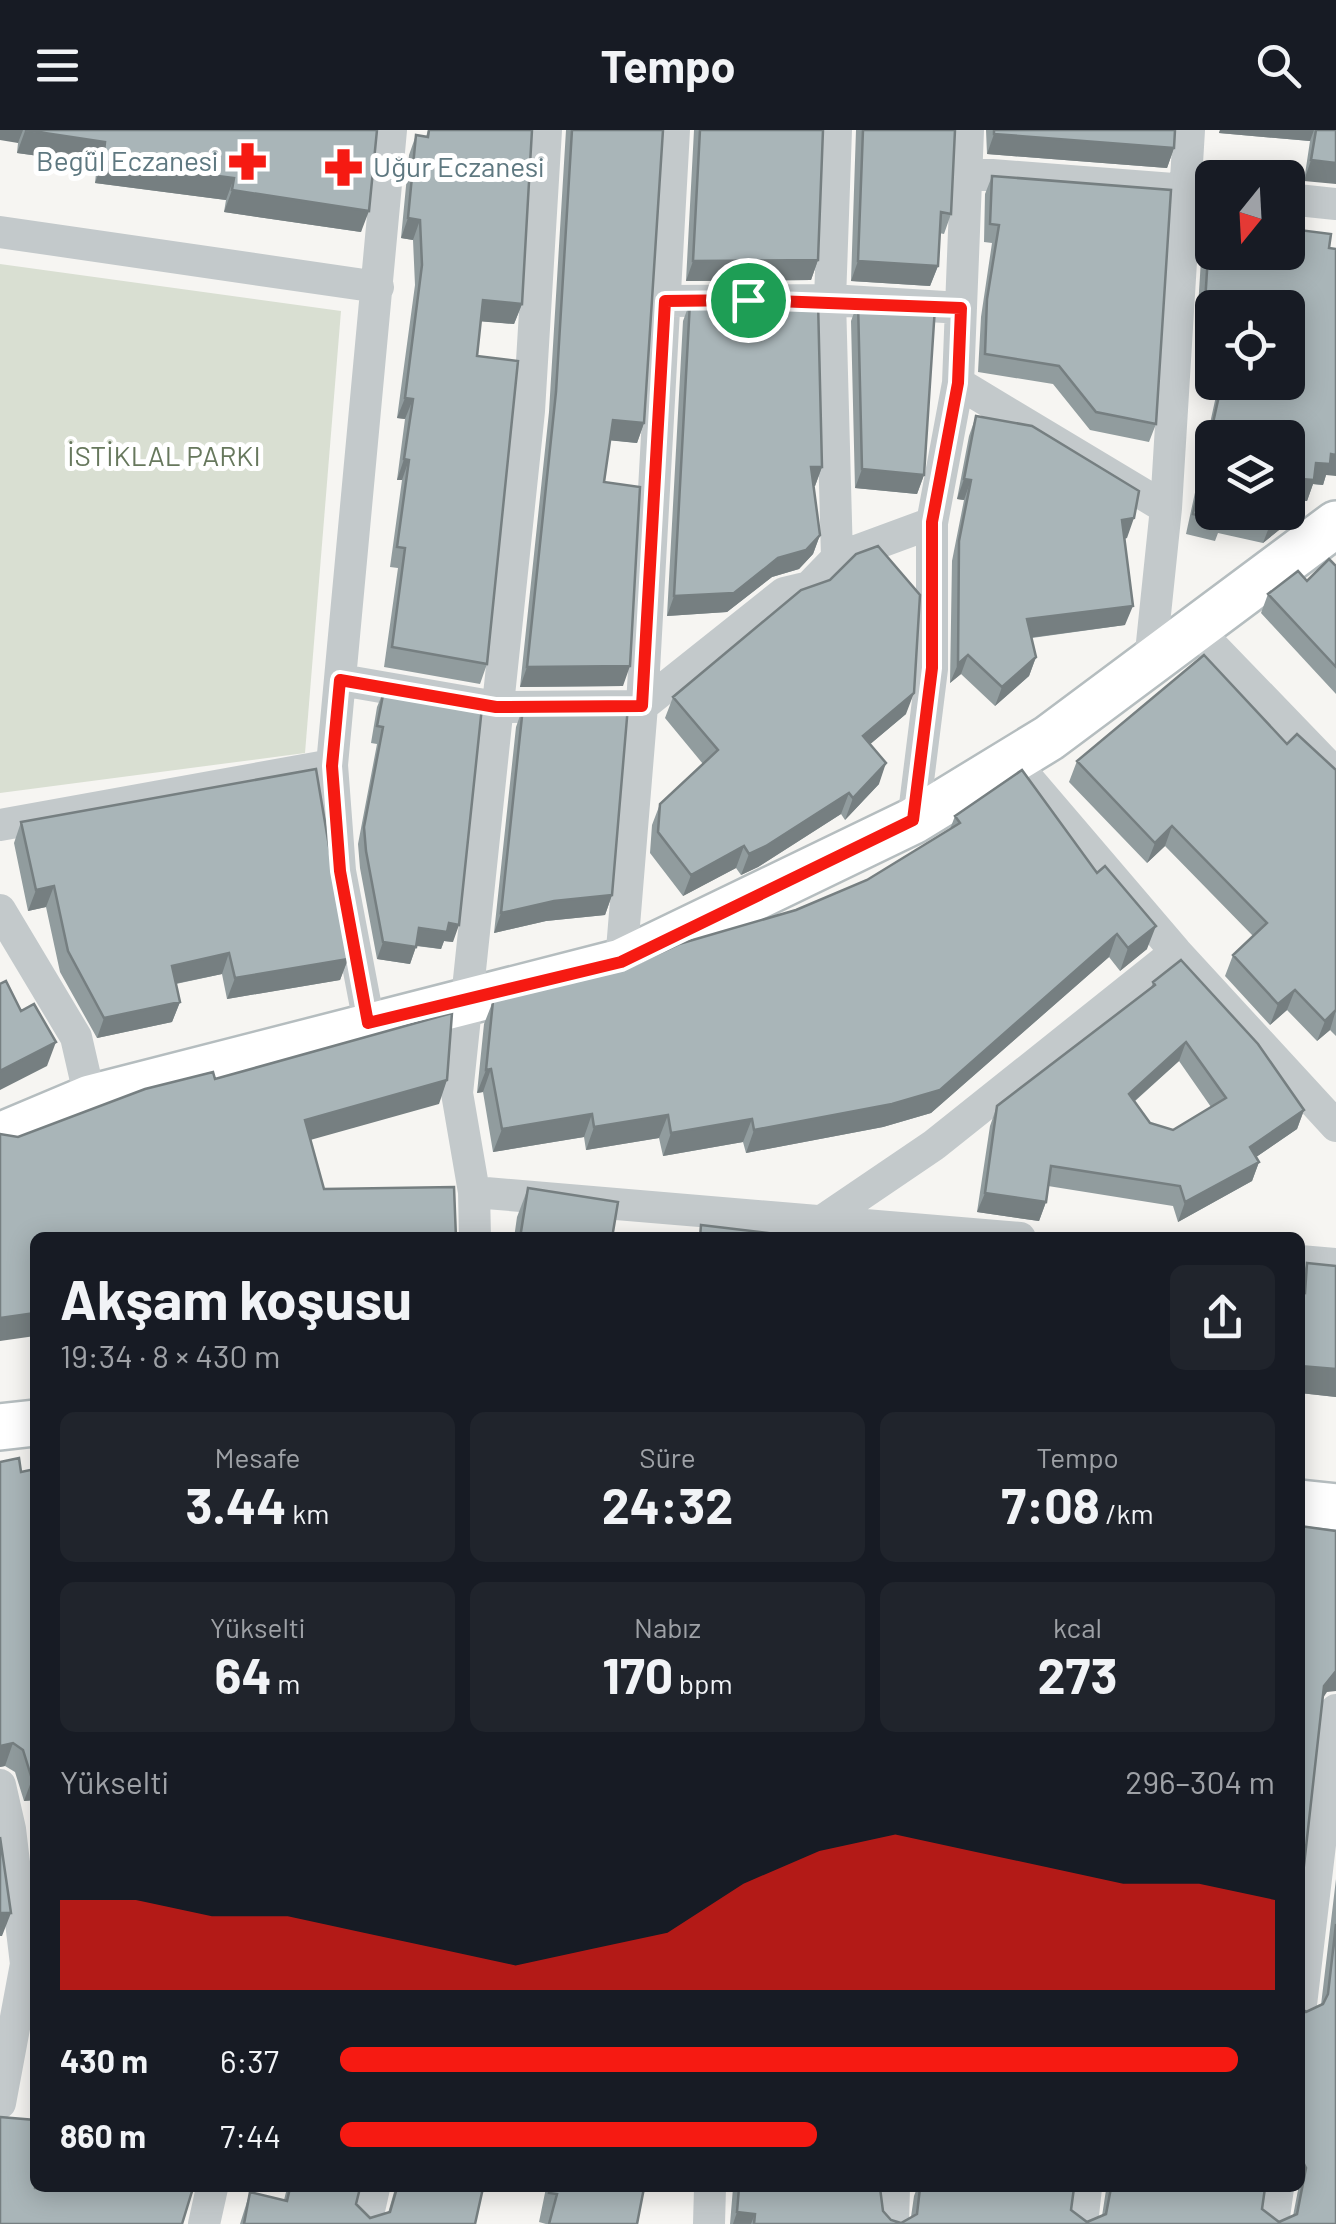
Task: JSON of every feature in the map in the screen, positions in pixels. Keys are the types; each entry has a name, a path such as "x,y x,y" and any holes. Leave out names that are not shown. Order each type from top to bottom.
{"street":[{"path":"475,1232 474,1192 457,1093 529,411 546,130"},
{"path":"621,962 642,706 674,130"},
{"path":"836,130 830,300 837,558"},
{"path":"913,820 932,668 932,522 958,383 968,130"},
{"path":"1189,130 1195,170"},
{"path":"368,1023 340,871 332,766 378,287 386,131"},
{"path":"966,173 1195,190"},
{"path":"1305,201 1336,204"},
{"path":"1150,662 1195,220"},
{"path":"0,232 378,287"},
{"path":"665,301 830,300 961,308"},
{"path":"958,383 1166,508"},
{"path":"340,680 496,707 642,706 784,593 810,587 837,558 932,522"},
{"path":"0,1136 90,1098 368,1023 621,962 913,820 1049,738 1336,524"},
{"path":"1196,628 1336,774"},
{"path":"1012,760 1176,952 1336,1126"},
{"path":"0,825 332,766"},
{"path":"0,910 76,1036 90,1098"},
{"path":"822,1221 934,1146 1176,952"},
{"path":"474,1192 950,1232"},
{"path":"1305,1261 1336,1264"},
{"path":"0,1427 30,1424"},
{"path":"1305,1504 1336,1507"},
{"path":"1305,1974 1328,1829 1336,1710"},
{"path":"0,1785 15,1828 20,1964 0,2102"},
{"path":"204,2224 211,2192"},
{"path":"366,2224 373,2192"},
{"path":"709,2224 710,2192"},
{"path":"893,2224 894,2192"},
{"path":"1082,2224 1086,2192"},
{"path":"1273,2224 1277,2192"}],"green space":[{"name":"İSTİKLAL PARKI","path":"0,264 341,311 305,753 0,793"}],"building":[{"path":"25,130 377,130 369,211 232,190 234,178 103,161 105,142"},
{"path":"429,130 532,130 522,304 483,300 477,356 518,361 487,664 392,647 405,548 397,547 413,399 405,398 422,265 420,220 408,218 416,135 428,137"},
{"path":"572,130 663,130 644,423 613,420 604,482 640,487 630,666 527,667 556,392"},
{"path":"700,130 823,130 818,260 693,261"},
{"path":"863,130 955,130 951,214 941,212 938,266 858,261"},
{"path":"994,130 1175,130 1174,148 994,134"},
{"path":"1316,130 1336,130 1336,163 1311,160"},
{"path":"992,176 1171,190 1156,424 1096,412 1059,366 985,354 987,299 999,225 990,224"},
{"path":"1305,231 1331,234 1329,248 1336,249 1336,455 1331,454 1330,464 1316,463 1314,480 1305,479 1305,420 1214,420 1218,400 1305,400 1305,290 1206,290 1207,270 1305,270"},
{"path":"818,301 822,467 811,467 820,535 806,550 778,558 734,593 674,596 690,302"},
{"path":"858,302 935,307 924,475 862,469"},
{"path":"976,416 1032,426 1139,491 1134,518 1122,520 1133,606 1027,619 1036,657 1002,687 968,655 958,664 959,541 971,480 964,479"},
{"path":"878,546 920,595 914,693 863,736 886,763 853,798 849,793 766,846 749,854 744,846 691,875 658,832 660,804 718,750 673,697 801,590 830,580 856,554"},
{"path":"1329,559 1336,566 1336,667 1268,594 1298,571 1307,581"},
{"path":"1204,655 1287,744 1297,734 1336,770 1336,1010 1325,1021 1295,990 1278,1004 1233,955 1267,923 1172,826 1155,843 1077,761"},
{"path":"384,690 482,707 459,925 449,923 447,932 419,928 416,947 383,942 366,851 364,827 383,727 377,726"},
{"path":"628,706 612,895 554,901 501,913 523,707"},
{"path":"316,769 348,959 235,978 229,953 172,966 180,1002 104,1018 68,951 54,886 36,890 21,822"},
{"path":"1022,770 1097,873 1105,866 1156,926 1128,948 1117,934 940,1090 892,1104 754,1130 752,1119 671,1133 668,1115 594,1127 592,1114 502,1129 491,1069 486,1070 493,1001 636,964 679,944 796,910 867,880 960,823 955,816"},
{"path":"1181,960 1258,1044 1304,1110 1250,1147 1259,1162 1185,1202 1180,1186 1051,1166 1046,1202 985,1193 997,1106 1155,985 1153,982","holes":["1186,1042 1226,1098 1173,1130 1150,1123 1129,1094"]},
{"path":"6,981 21,1011 34,1004 56,1042 0,1071 0,984"},
{"path":"452,1013 447,1080 305,1120 324,1189 454,1187 456,1232 30,1232 30,1314 0,1318 0,1134 18,1137 145,1089 213,1072 215,1079"},
{"path":"528,1188 618,1202 613,1232 521,1232"},
{"path":"701,1225 759,1232 700,1232"},
{"path":"1307,1263 1336,1266 1336,1369 1305,1366"},
{"path":"19,1458 21,1472 30,1470 30,1773 23,1750 13,1743 0,1746 0,1462"},
{"path":"1305,1527 1336,1531 1336,1671 1324,1686 1305,1856"},
{"path":"0,1837 11,1913 2,1913 2,1925 0,1925"},
{"path":"1336,1924 1336,2224 754,2224 755,2214 737,2212 739,2192 881,2192 883,2211 891,2220 901,2223 917,2214 920,2192 1073,2192 1071,2210 1087,2222 1106,2214 1110,2192 1264,2192 1262,2209 1279,2222 1297,2214 1301,2192 1305,2192 1305,2011 1323,2004 1328,1994"},
{"path":"0,2117 30,2120 30,2192 192,2192 182,2224 0,2224"},
{"path":"250,2192 287,2201 289,2192 359,2192 356,2204 370,2218 390,2212 396,2192 482,2192 475,2224 244,2224"},
{"path":"643,2192 637,2224 549,2224 557,2194 549,2193"}],"place":[{"name":"Begül Eczanesi","path":"248,161"},
{"name":"Uğur Eczanesi","path":"343,167"}],"route":[{"path":"748,300 830,300 961,308 958,383 932,522 932,668 913,820 621,962 368,1023 340,871 332,766 340,680 496,707 642,706 665,301 748,300"}]}
